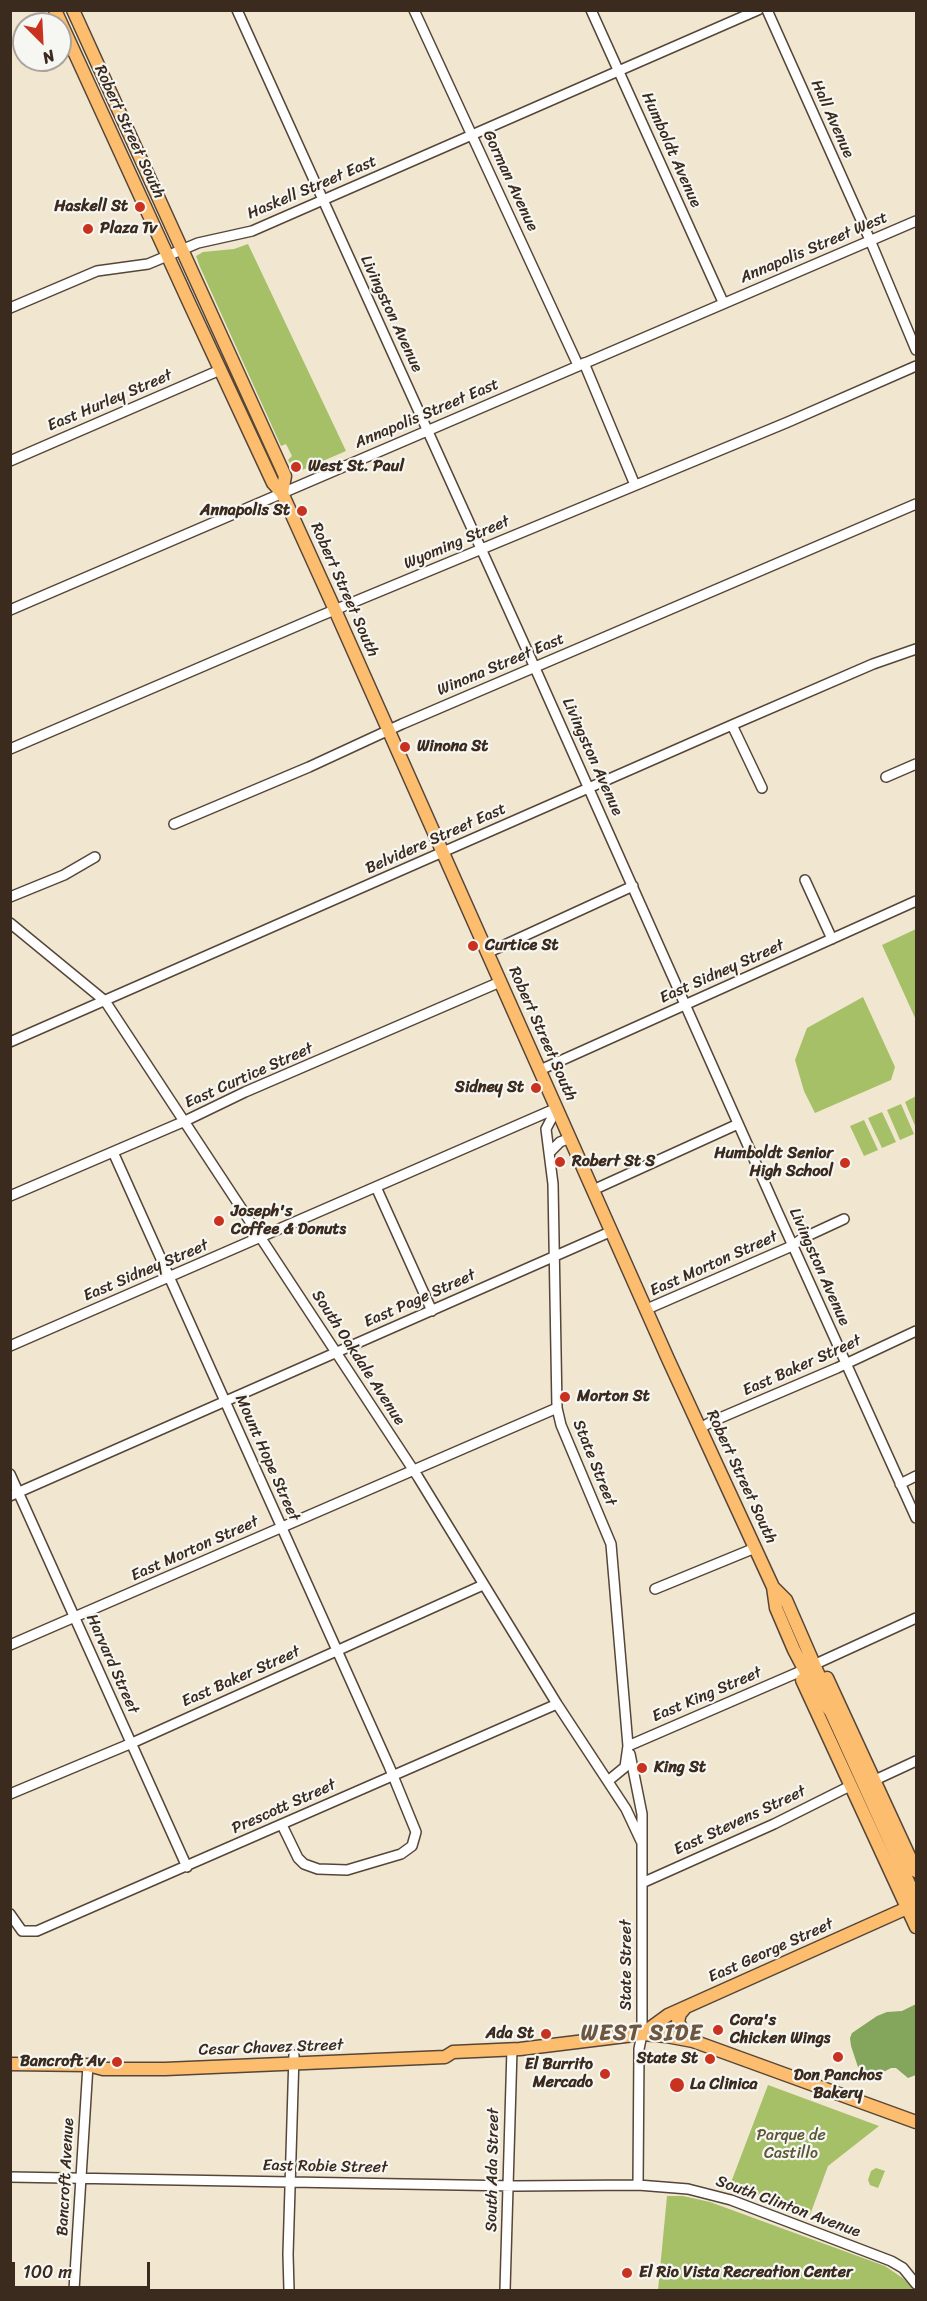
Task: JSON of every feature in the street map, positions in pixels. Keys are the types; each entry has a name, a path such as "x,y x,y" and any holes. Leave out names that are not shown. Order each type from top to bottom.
{"main road":[{"name":"Robert Street South","path":"55,10 220,370 273,483 282,493 335,610 593,1190 773,1587 776,1608 794,1650 814,1688 831,1712"},
{"name":"Robert Street South","path":"73,10 285,476 282,493"},
{"name":"Robert Street South","path":"773,1587 786,1599 806,1644 823,1685 831,1712 913,1905"},
{"path":"806,1644 820,1662 916,1871"},
{"path":"794,1650 798,1672 850,1786 913,1905 916,1927"},
{"name":"East George Street","path":"642,2034 660,2019 913,1905"},
{"path":"687,2007 680,2014 678,2021 693,2041"},
{"name":"Cesar Chavez Street","path":"10,2064 165,2069 294,2059 445,2057 453,2052 512,2049 642,2034 693,2041 916,2122"}],"street":[{"name":"Livingston Avenue","path":"237,10 482,549 792,1246 916,1518"},
{"name":"Gorman Avenue","path":"414,10 635,485"},
{"name":"Humboldt Avenue","path":"591,10 723,302"},
{"name":"Haskell Street East","path":"10,308 97,271 142,265 205,241 252,231 758,10"},
{"name":"Hall Avenue","path":"767,10 870,240 916,350"},
{"name":"Annapolis Street West","path":"723,302 916,221"},
{"name":"Annapolis Street East","path":"10,610 723,302"},
{"name":"Wyoming Street","path":"10,749 916,366"},
{"name":"East Hurley Street","path":"10,460 220,370"},
{"name":"Winona Street East","path":"174,824 309,768 388,730 916,504"},
{"name":"Belvidere Street East","path":"10,1042 732,725 873,664 916,649"},
{"path":"732,725 762,788"},
{"path":"886,777 916,764"},
{"path":"10,897 64,875 95,858"},
{"path":"805,880 832,939"},
{"path":"487,953 633,886"},
{"name":"East Sidney Street","path":"540,1070 916,902"},
{"name":"South Oakdale Avenue","path":"10,923 105,1001 414,1469 557,1704 631,1817 641,1841"},
{"name":"East Curtice Street","path":"10,1196 500,982"},
{"name":"East Sidney Street","path":"10,1346 557,1108"},
{"name":"State Street","path":"557,1108 546,1129 553,1184 552,1257 557,1408 561,1425 611,1544 628,1746 641,1808 642,2034 639,2049 638,2185"},
{"path":"593,1190 738,1124"},
{"path":"550,1152 560,1142 570,1138"},
{"name":"Mount Hope Street","path":"113,1152 226,1401 416,1832 412,1846 401,1854 347,1870 311,1868 298,1858 282,1825"},
{"path":"376,1187 432,1311"},
{"name":"East Morton Street","path":"647,1309 792,1246 803,1238 844,1219"},
{"name":"East Page Street","path":"14,1494 612,1231"},
{"name":"East Baker Street","path":"700,1428 916,1331"},
{"name":"East Morton Street","path":"10,1645 557,1408"},
{"name":"Harvard Street","path":"10,1473 14,1494 75,1617 187,1867"},
{"path":"900,1484 916,1476"},
{"path":"655,1589 755,1548"},
{"name":"East Baker Street","path":"10,1794 132,1743 483,1585"},
{"path":"820,1662 916,1618"},
{"name":"East King Street","path":"628,1746 798,1672"},
{"name":"Prescott Street","path":"10,1914 22,1931 37,1931 557,1704"},
{"name":"State Street","path":"608,1781 625,1767 628,1746"},
{"path":"875,1780 916,1761"},
{"name":"East Stevens Street","path":"642,1883 765,1828 850,1786"},
{"name":"South Ada Street","path":"505,2290 512,2049"},
{"path":"289,2290 294,2059"},
{"name":"Bancroft Avenue","path":"74,2290 88,2065"},
{"name":"East Robie Street","path":"10,2177 508,2186 638,2185"},
{"name":"South Clinton Avenue","path":"638,2185 688,2189 731,2200 891,2261 903,2268 916,2284"}],"green space":[{"path":"248,244 346,451 302,470 294,469 288,460 292,456 286,444 281,446 196,256 203,252 234,249"},
{"path":"916,929 916,1020 882,945"},
{"path":"863,997 895,1067 891,1080 815,1113 804,1091 795,1060 807,1028"},
{"path":"916,1096 916,1128 905,1102"},
{"path":"901,1104 914,1134 900,1140 887,1110"},
{"path":"882,1112 896,1142 882,1148 868,1118"},
{"path":"864,1120 878,1150 864,1156 850,1126"},
{"path":"916,2004 916,2075 908,2078 896,2068 891,2068 878,2075 865,2076 858,2067 851,2046 852,2033 877,2016 887,2012 902,2011"},
{"name":"Parque de Castillo","path":"768,2085 879,2126 828,2166 810,2215 730,2185"},
{"path":"876,2168 885,2171 878,2188 870,2185 868,2180 871,2171"},
{"path":"667,2196 683,2196 710,2202 885,2266 904,2279 914,2290 658,2290"}],"place":[{"name":"Haskell St","path":"140,207"},
{"name":"Plaza Tv","path":"88,229"},
{"name":"West St. Paul","path":"296,467"},
{"name":"Annapolis St","path":"302,511"},
{"name":"Winona St","path":"405,747"},
{"name":"Curtice St","path":"473,946"},
{"name":"Sidney St","path":"536,1088"},
{"name":"Robert St S","path":"560,1162"},
{"name":"Humboldt Senior High School","path":"845,1163"},
{"name":"Joseph's Coffee & Donuts","path":"219,1221"},
{"name":"Morton St","path":"565,1397"},
{"name":"King St","path":"642,1768"},
{"name":"Cora's Chicken Wings","path":"718,2030"},
{"name":"Ada St","path":"546,2034"},
{"name":"Don Panchos Bakery","path":"838,2057"},
{"name":"State St","path":"710,2059"},
{"name":"Bancroft Av","path":"117,2062"},
{"name":"El Burrito Mercado","path":"605,2074"},
{"name":"La Clinica","path":"677,2085"},
{"name":"El Rio Vista Recreation Center","path":"627,2273"}],"district":[{"name":"WEST SIDE","path":"642,2034"}]}
